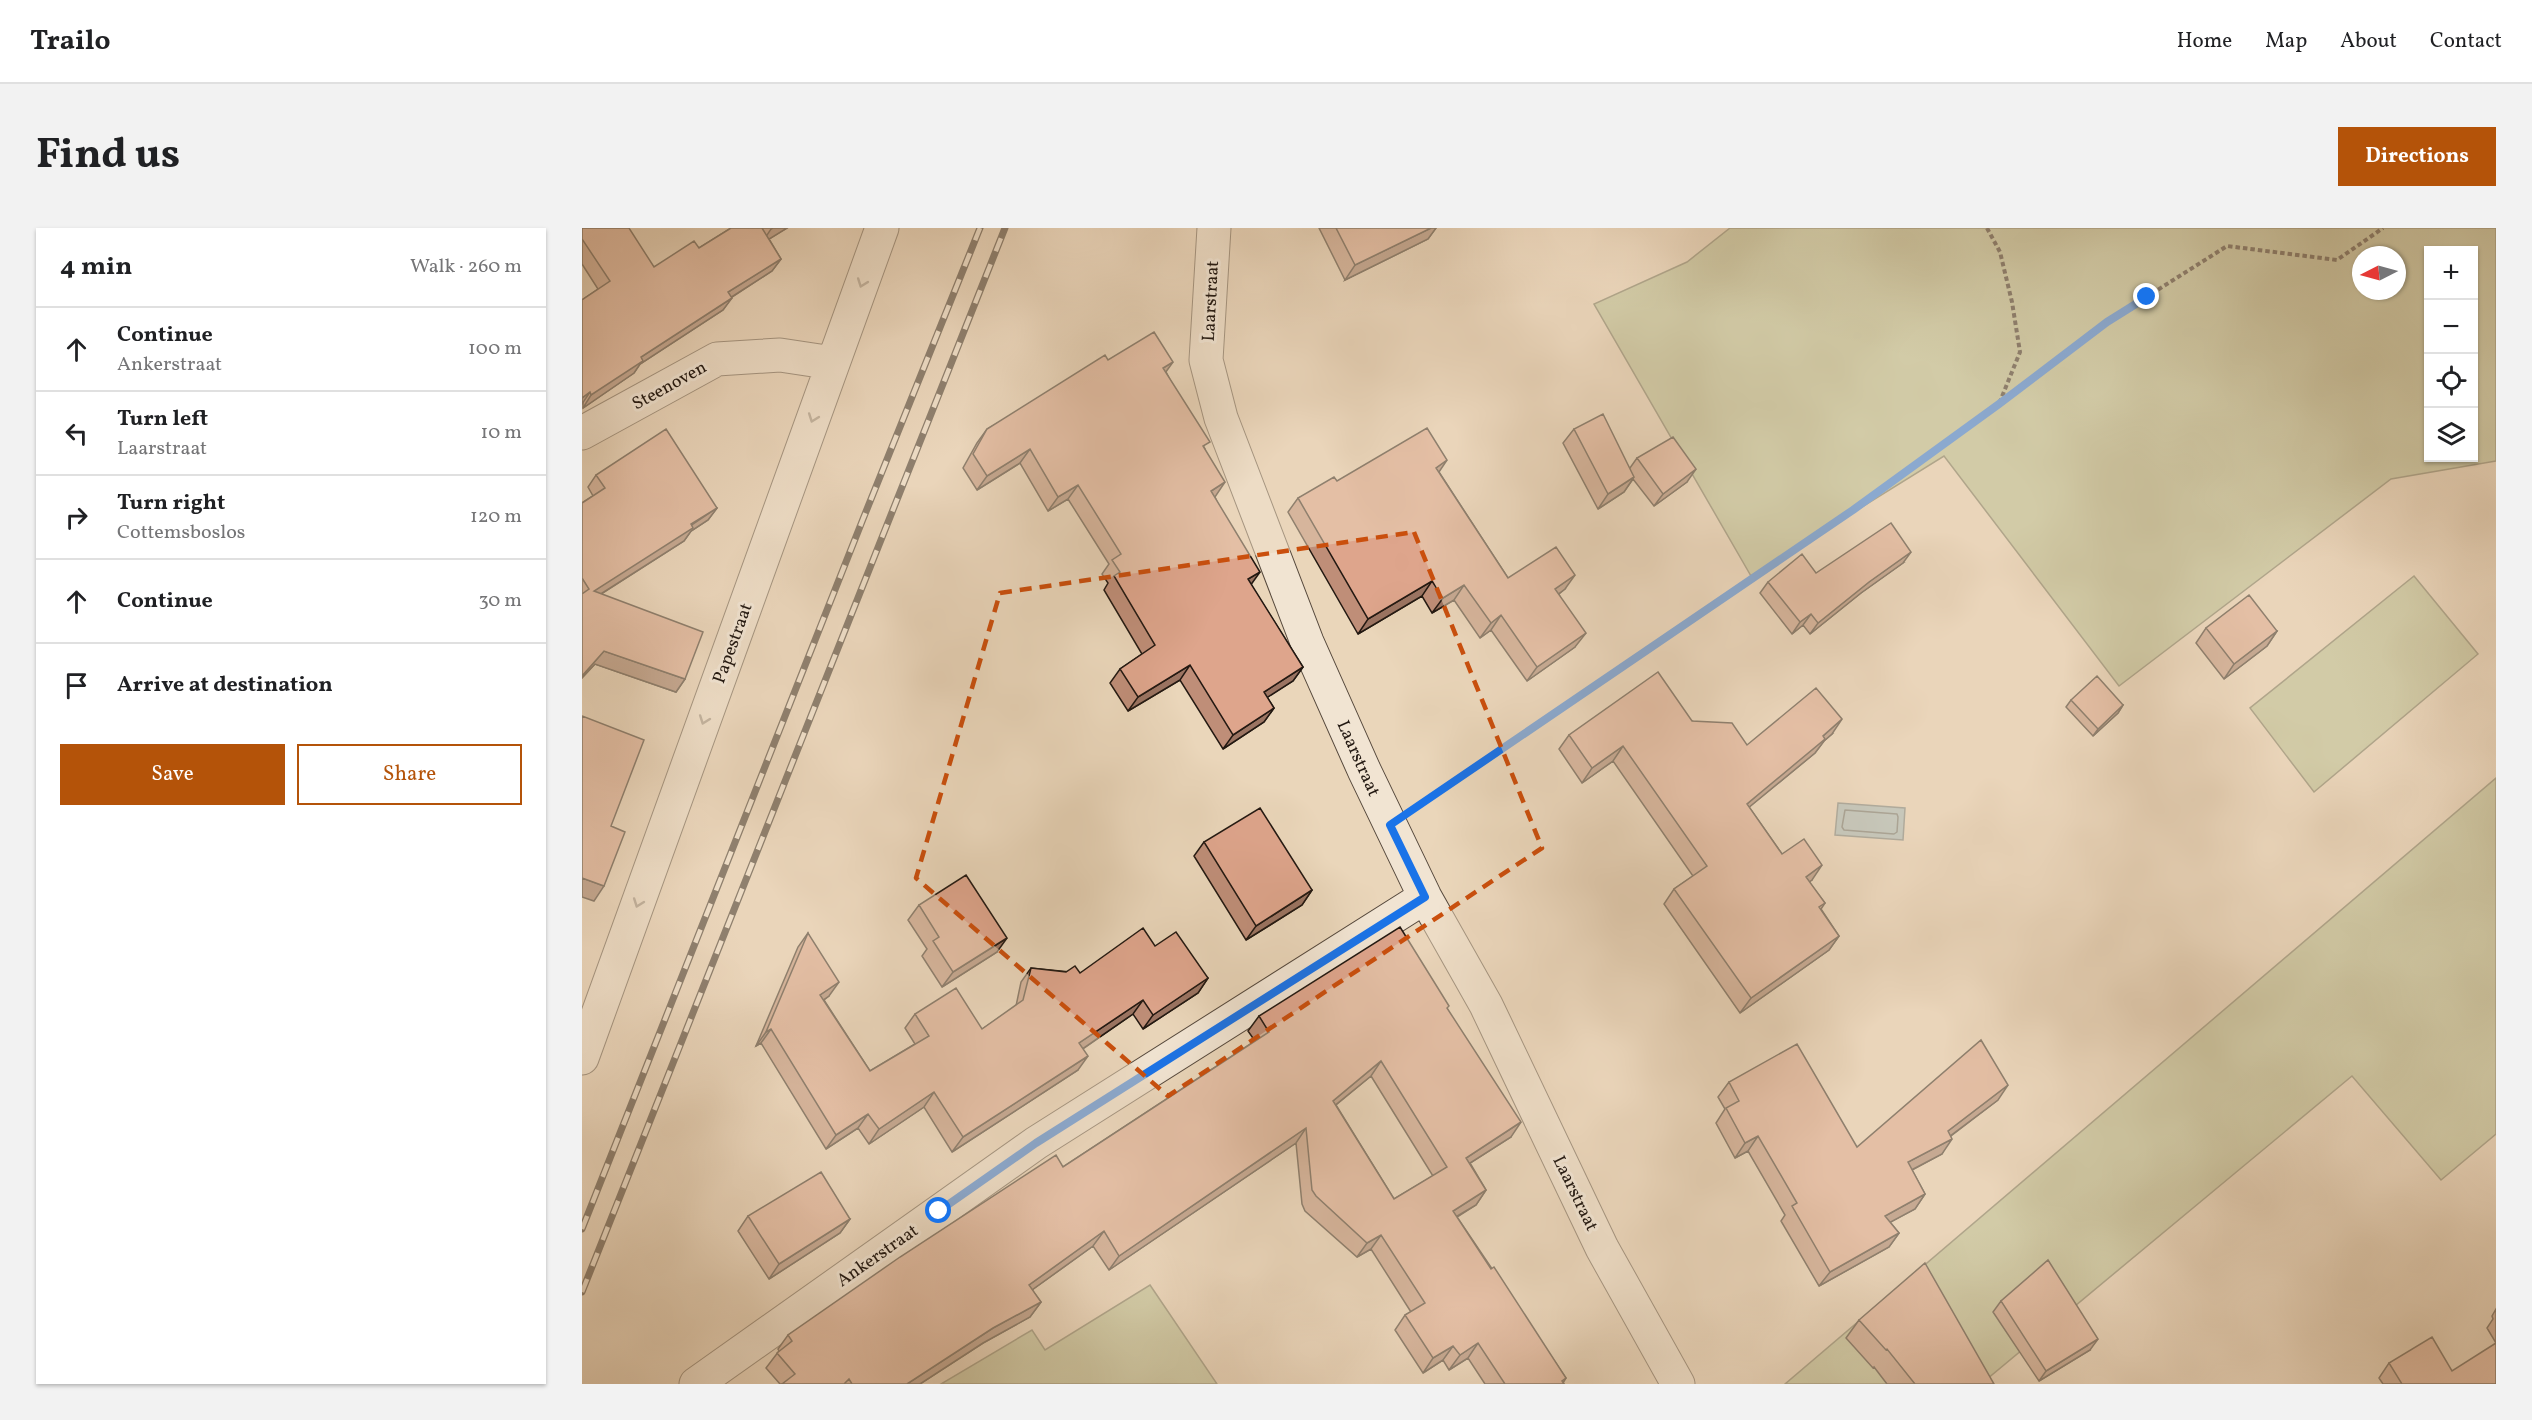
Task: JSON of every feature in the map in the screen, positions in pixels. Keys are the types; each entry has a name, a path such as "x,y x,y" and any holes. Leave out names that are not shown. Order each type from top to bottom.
{"street":[{"name":"Papestraat","path":"582,1058 882,228"},
{"name":"Laarstraat","path":"1214,228 1206,360 1221,418 1308,642 1425,897 1486,1005 1602,1248 1678,1384"},
{"name":"Steenoven","path":"582,433 717,358 780,355 833,363"},
{"name":"Ankerstraat","path":"696,1384 1036,1143 1425,897"}],"path":[{"path":"1988,228 2000,252 2012,302 2020,352 1999,404"},
{"path":"1390,825 1853,510 2107,322 2227,246 2337,260 2383,228"}],"highlighted area":[{"path":"1414,532 1542,848 1168,1096 916,878 1000,593"}],"green space":[{"path":"1730,228 2496,228 2496,461 2391,479 2119,686 1944,456 1751,576 1594,304 1687,262"},
{"path":"2414,576 2478,654 2314,792 2250,708"},
{"path":"2496,778 2496,1134 2441,1180 2352,1076 1981,1384 1785,1384"},
{"path":"1150,1285 1217,1384 941,1384 1032,1330 1045,1350"}],"water":[{"path":"1838,803 1905,808 1903,840 1835,835"}],"building":[{"path":"582,228 629,228 654,267 694,241 699,248 731,228 762,228 781,259 728,292 732,298 641,357 643,361 591,395 590,392 582,398 582,300 610,281 582,239"},
{"path":"1336,228 1431,228 1355,265"},
{"path":"1154,332 1173,362 1163,368 1210,442 1203,446 1225,482 1211,491 1260,572 1248,579 1303,667 1264,692 1274,708 1233,735 1190,665 1138,697 1120,669 1155,645 1114,576 1120,572 1112,560 1121,554 1078,485 1058,497 1030,449 987,476 973,454 987,429 1105,355 1108,360"},
{"path":"1603,414 1634,477 1608,494 1574,429"},
{"path":"1427,428 1447,460 1436,468 1508,578 1556,547 1575,575 1555,589 1586,633 1537,667 1501,615 1491,623 1464,585 1443,598 1432,581 1368,619 1298,498 1334,477 1337,481"},
{"path":"666,429 717,508 691,524 693,528 594,591 703,632 685,679 604,651 582,676 582,594 589,589 582,578 582,503 605,488 596,475"},
{"path":"1673,437 1696,469 1663,494 1637,458"},
{"path":"1891,523 1911,552 1818,623 1811,614 1800,622 1768,582 1802,554 1816,573"},
{"path":"2249,595 2277,631 2234,664 2206,628"},
{"path":"1658,672 1692,721 1732,723 1747,745 1816,688 1842,719 1823,736 1825,739 1747,804 1782,854 1804,839 1822,865 1806,877 1825,903 1819,907 1839,936 1751,998 1674,889 1707,866 1623,746 1592,768 1569,735"},
{"path":"2097,676 2123,705 2098,729 2071,700"},
{"path":"582,716 644,740 611,826 625,832 604,886 582,878"},
{"path":"1260,808 1312,890 1256,926 1204,842"},
{"path":"966,875 1007,938 953,972 933,941 939,937 919,905"},
{"path":"1400,927 1449,1006 1447,1008 1521,1122 1466,1158 1486,1190 1453,1211 1491,1269 1494,1267 1566,1378 1562,1381 1564,1384 1505,1384 1478,1343 1460,1355 1453,1346 1433,1358 1405,1315 1425,1303 1381,1235 1367,1243 1312,1190 1306,1128 1119,1256 1104,1231 1029,1285 1041,1302 993,1328 907,1384 852,1384 849,1379 844,1384 782,1384 795,1374 777,1353 792,1341 788,1335 900,1257 1056,1155 1063,1167 1269,1032 1259,1016","holes":["1381,1061 1447,1167 1394,1199 1333,1101"]},
{"path":"1143,928 1155,946 1176,932 1208,978 1153,1015 1143,1000 1079,1043 1088,1056 963,1137 934,1092 879,1129 868,1114 836,1135 771,1029 766,1032 808,933 839,982 820,995 870,1071 929,1036 915,1014 956,988 982,1029 1023,1000 1031,968 1066,972 1075,966 1080,973"},
{"path":"1981,1040 2008,1085 1948,1131 1952,1139 1908,1162 1925,1194 1885,1216 1899,1233 1830,1272 1792,1206 1797,1203 1758,1136 1745,1143 1726,1108 1739,1101 1729,1082 1797,1044 1857,1147"},
{"path":"821,1172 850,1219 779,1264 748,1216"},
{"path":"2048,1260 2098,1339 2046,1371 2001,1301"},
{"path":"1925,1263 1994,1384 1915,1384 1887,1349 1859,1320"},
{"path":"2432,1337 2452,1371 2496,1343 2496,1384 2402,1384 2389,1363"}],"railway":[{"path":"582,1229 980,228"},
{"path":"582,1292 1005,228"}],"route":[{"path":"939,1211 1036,1143 1425,897 1390,825 1853,510 2107,322 2147,297"}]}
